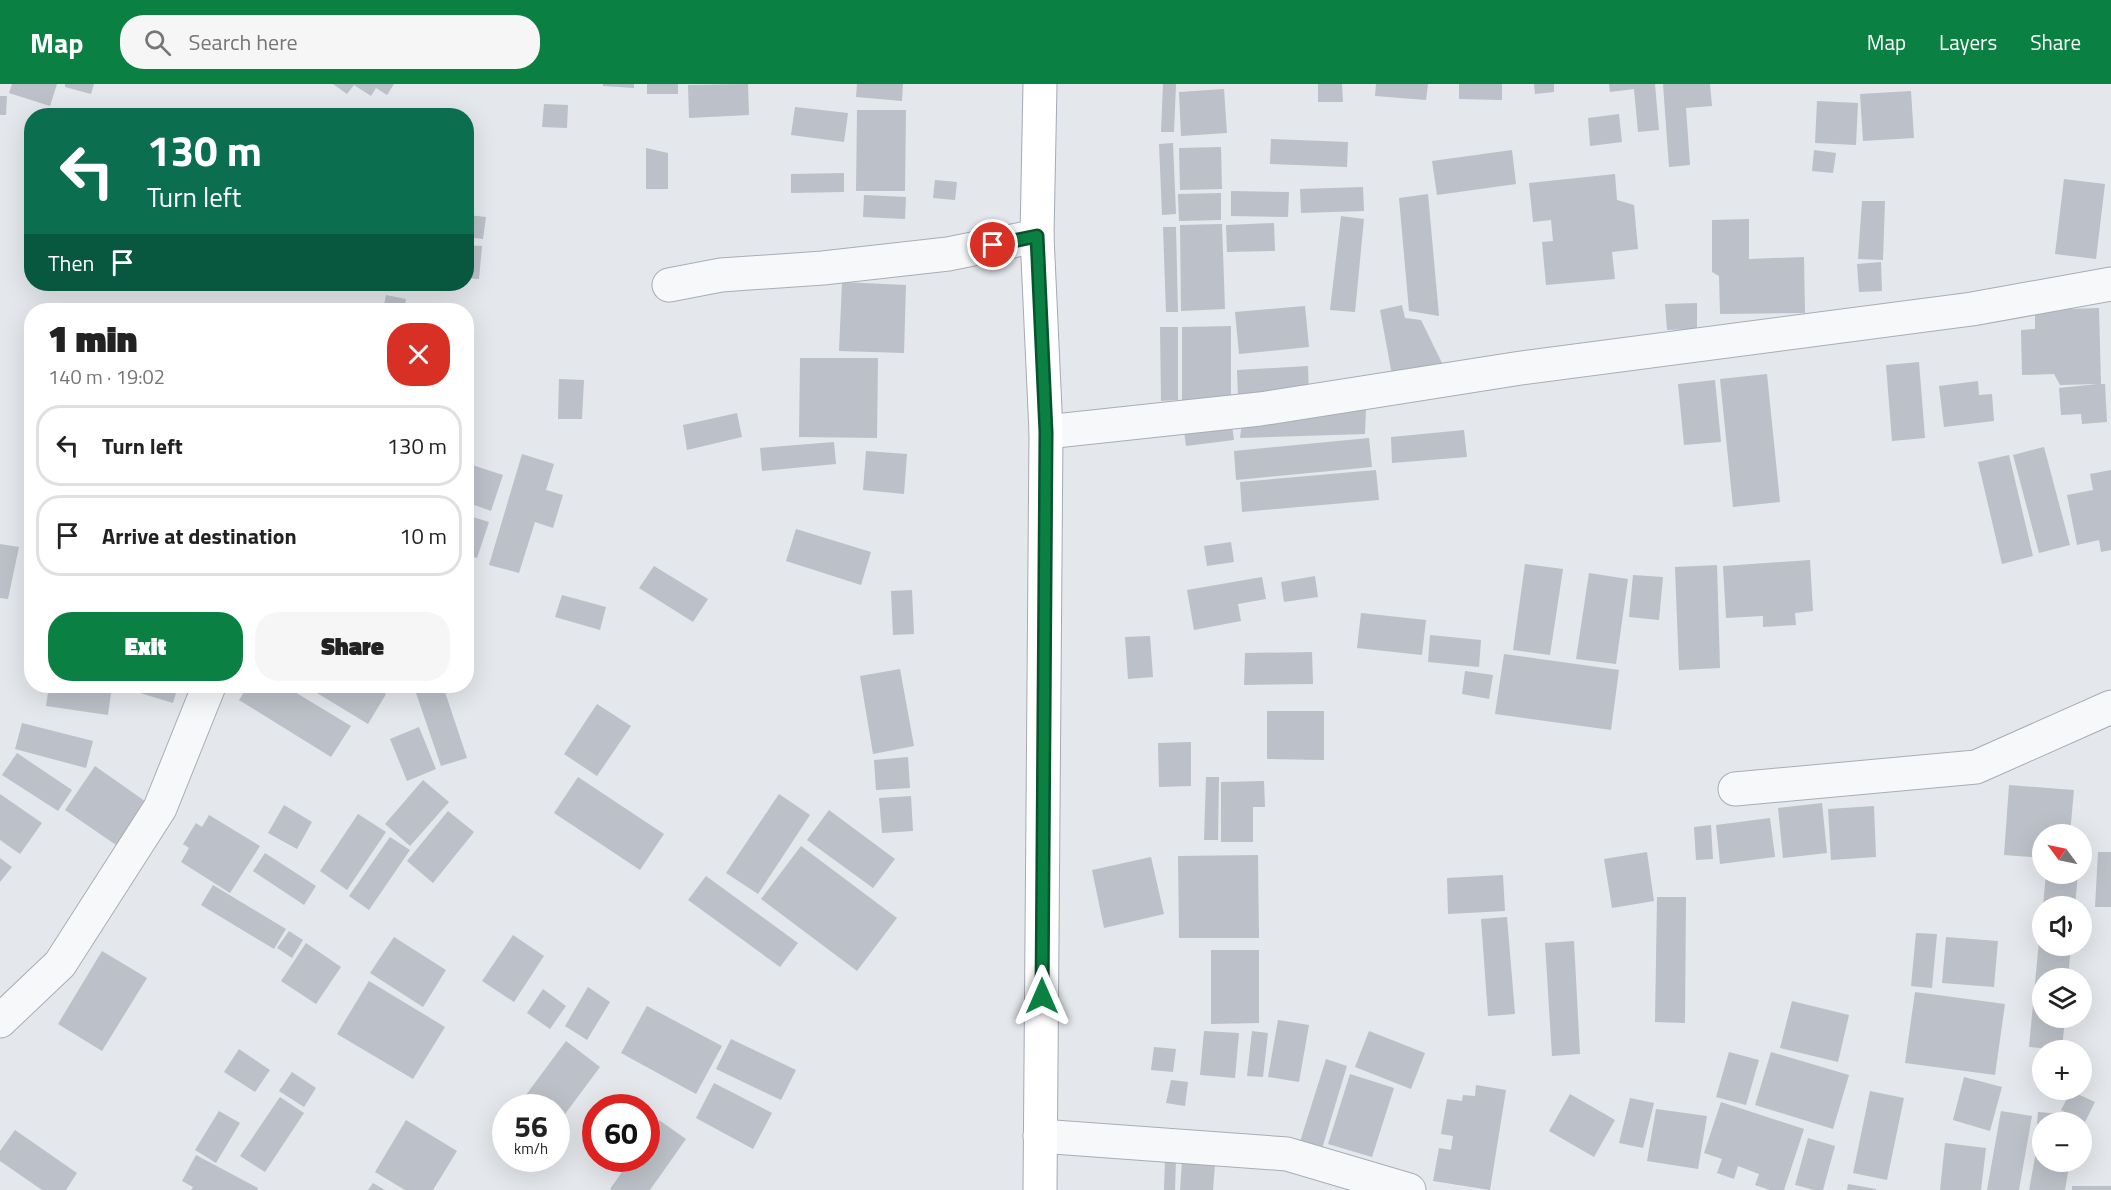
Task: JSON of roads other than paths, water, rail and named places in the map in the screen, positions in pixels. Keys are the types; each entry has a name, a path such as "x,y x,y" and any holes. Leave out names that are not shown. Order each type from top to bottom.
{"main road":[{"path":"1040,84 1037,236 1046,432 1040,1190"}],"street":[{"path":"669,285 721,275 823,268 948,254 1037,236"},
{"path":"1046,432 1260,408 1521,368 1972,309 2111,284"},
{"path":"0,1021 60,964 160,808 205,693"},
{"path":"1735,789 1976,767 2111,707"},
{"path":"1041,1136 1287,1154 1408,1190"}]}
